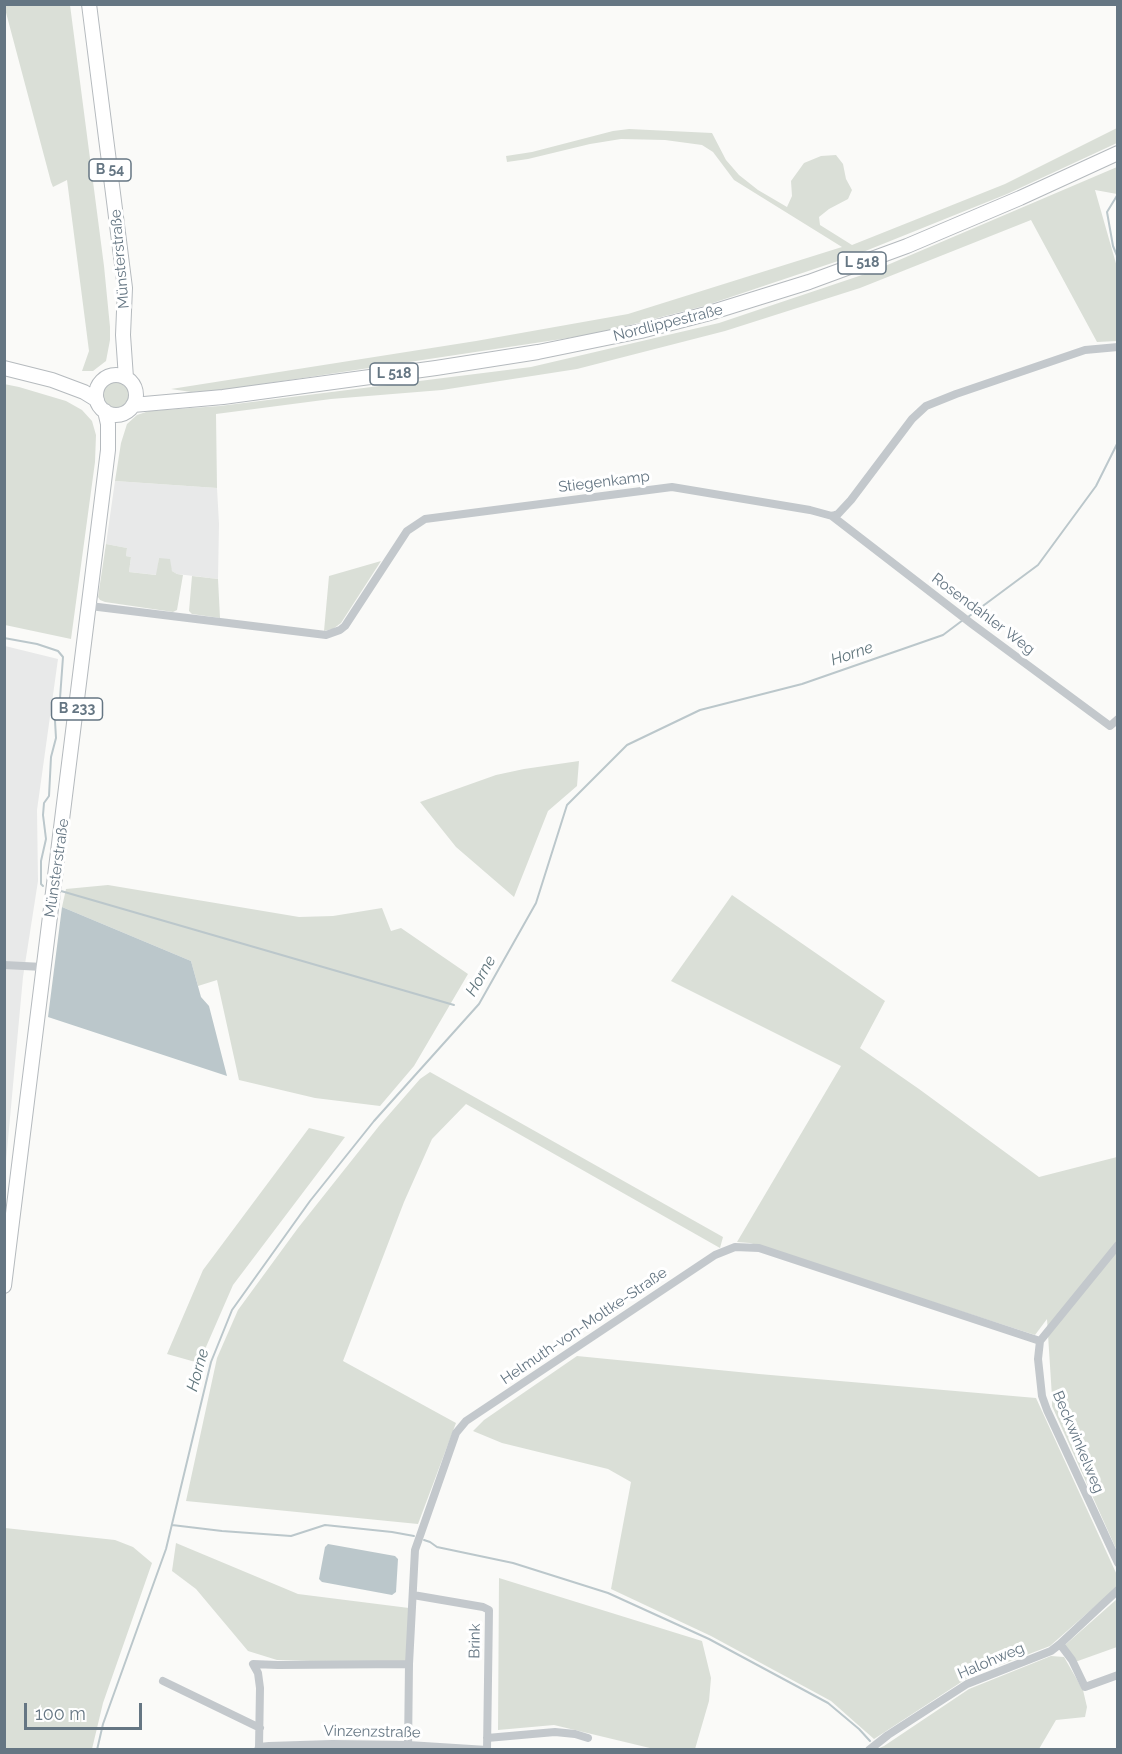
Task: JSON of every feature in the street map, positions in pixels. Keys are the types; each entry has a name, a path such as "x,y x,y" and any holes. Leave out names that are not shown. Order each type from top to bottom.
{"main road":[{"name":"Münsterstraße","path":"88,4 125,288 123,335 126,378"},
{"name":"Nordlippestraße","path":"127,409 400,373 538,352 641,331 706,314 809,282 907,246 1118,153"},
{"name":"Münsterstraße","path":"106,379 114,370 123,335"},
{"path":"4,368 52,380 84,392 113,414 127,409 136,395 130,381 122,376 85,384 52,380"},
{"path":"101,406 97,390 106,379"},
{"name":"Nordlippestraße","path":"135,390 149,395 193,400"},
{"name":"Münsterstraße","path":"4,1286 108,450 108,424 101,406"},
{"name":"Münsterstraße","path":"108,450 127,409"}],"street":[{"path":"832,516 838,514 851,500 912,419 926,406 1085,350 1118,347"},
{"name":"Stiegenkamp","path":"90,606 326,635 333,634 345,626 407,531 425,519 672,487 810,510 832,516"},
{"name":"Rosendahler Weg","path":"832,516 1110,726 1118,719"},
{"path":"4,965 43,967"},
{"path":"1040,1341 1118,1245"},
{"name":"Helmuth-von-Moltke-Straße","path":"408,1747 409,1664 415,1550 456,1434 466,1421 715,1255 727,1249 747,1246 759,1248 1040,1341"},
{"name":"Beckwinkelweg","path":"1040,1341 1038,1359 1042,1396 1118,1563"},
{"name":"Halohweg","path":"869,1749 967,1684 1051,1651 1118,1590"},
{"name":"Brink","path":"413,1595 489,1610 487,1749"},
{"path":"1060,1644 1072,1660 1085,1687 1118,1675"},
{"path":"258,1748 260,1688 258,1673 253,1664 409,1664"},
{"path":"163,1682 260,1728"},
{"path":"487,1738 555,1732 588,1738"},
{"name":"Vinzenzstraße","path":"258,1748 332,1744 487,1749"}],"shaded area":[{"path":"4,5 70,5 110,327 106,361 93,371 82,371 89,351 67,180 53,187 51,182"},
{"path":"1117,128 1117,143 1007,194 853,256 704,306 595,334 223,390 191,392 171,389 476,341 628,314 842,247 734,180 713,152 702,145 665,140 621,139 528,159 507,162 506,156 629,129 712,133 726,160 739,175 758,190 787,207 792,196 791,181 804,163 821,156 836,155 843,164 846,179 852,190 848,199 819,217 820,225 852,245 1005,184"},
{"path":"1117,167 1117,194 1095,190 1117,267 1117,341 1097,342 1031,220 860,288 725,331 577,369 442,390 331,399 216,414 217,488 115,481 121,443 127,424 137,415 149,411 220,406 531,367 719,323 871,272"},
{"path":"116,379 127,384 132,395 127,406 116,411 105,406 100,395 105,384"},
{"path":"4,384 66,401 82,410 92,421 96,435 95,462 71,639 5,625"},
{"path":"115,481 217,488 218,579 177,574 159,558 157,575 129,572 131,557 126,556 127,548 106,544"},
{"path":"106,544 127,548 126,556 131,557 129,572 156,575 159,558 170,559 172,571 183,575 177,610 173,612 100,600 98,597"},
{"path":"381,561 341,623 333,629 324,631 329,576"},
{"path":"192,576 218,579 220,618 192,614 189,611"},
{"path":"5,646 58,659 37,810 38,881 23,977 5,1172"},
{"path":"579,761 577,786 548,811 514,897 456,847 420,802 496,775"},
{"path":"108,885 299,917 333,916 382,908 391,931 401,928 468,974 414,1066 380,1106 315,1098 239,1080 217,980 198,986 191,961 62,907 66,889"},
{"path":"732,895 885,1001 860,1048 1039,1177 1117,1157 1117,1551 1052,1406 1047,1319 1035,1335 750,1243 737,1242 841,1066 671,981"},
{"path":"62,907 191,961 201,997 209,1006 227,1076 48,1017"},
{"path":"430,1072 723,1237 720,1248 466,1104 432,1139 404,1202 343,1361 456,1423 418,1524 186,1501 217,1358 238,1310 298,1228 379,1126 420,1079"},
{"path":"309,1128 345,1137 233,1285 199,1363 167,1354 203,1270"},
{"path":"577,1356 1036,1398 1117,1575 1117,1587 1050,1646 969,1677 874,1739 831,1701 711,1636 611,1589 631,1482 608,1469 502,1443 473,1431 484,1420"},
{"path":"5,1528 115,1540 133,1547 152,1563 103,1703 92,1749 5,1749"},
{"path":"176,1543 298,1594 409,1608 407,1664 277,1660 248,1651 196,1589 172,1571"},
{"path":"328,1544 395,1556 398,1559 396,1592 392,1595 322,1582 319,1579 325,1547"},
{"path":"499,1578 702,1641 711,1678 709,1701 695,1749 654,1749 554,1725 498,1730"},
{"path":"1117,1599 1117,1647 1075,1662 1065,1645"},
{"path":"1051,1656 1064,1657 1083,1690 1087,1707 1085,1717 1056,1720 1039,1749 875,1750 969,1689"}],"waterway":[{"name":"Horne","path":"1118,194 1107,212 1113,246 1118,258"},
{"name":"Horne","path":"968,617 1038,565 1096,486 1118,442"},
{"name":"Horne","path":"97,1750 103,1724 166,1549 211,1362 232,1310 310,1201 374,1121 479,1004 536,903 567,805 627,745 700,710 802,684 943,635 963,620"},
{"path":"4,638 37,644 58,651 63,657 59,712 55,721 56,738 51,757 49,796 44,803 46,839 41,861 41,884 43,886"},
{"path":"61,891 454,1005"},
{"path":"172,1525 291,1536 325,1525 414,1536"},
{"path":"424,1540 437,1547 513,1563 608,1593 709,1639 828,1703 870,1741"}]}
